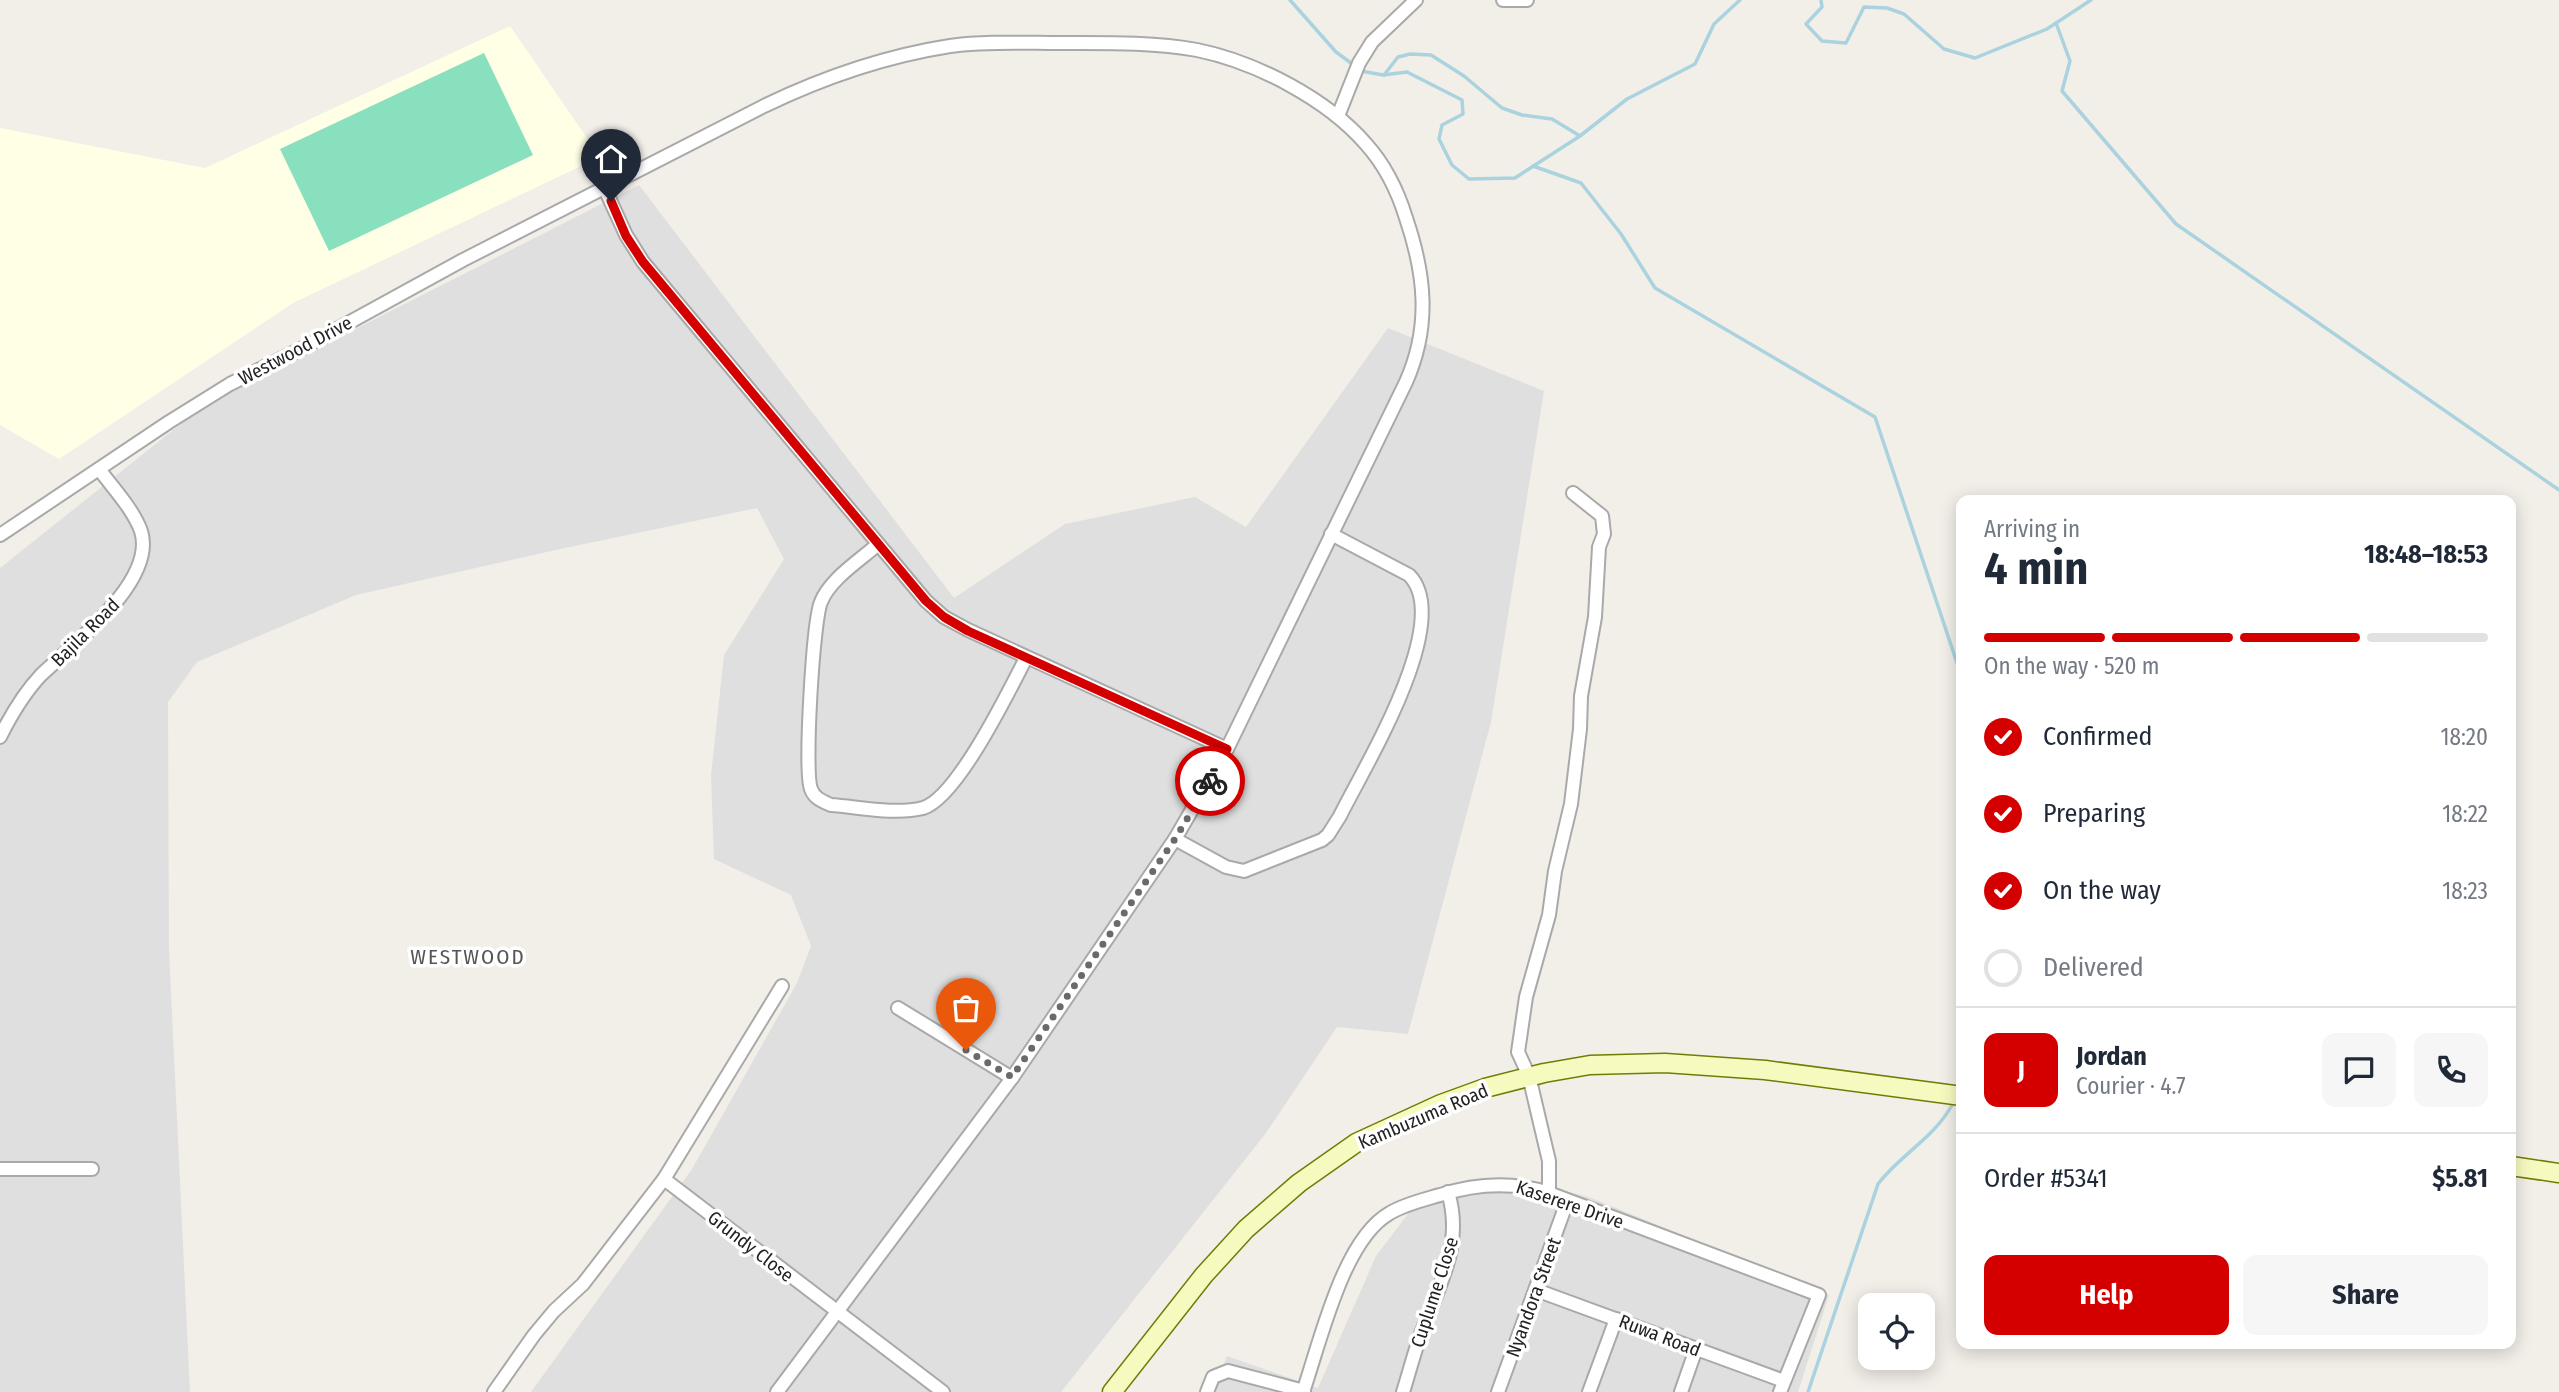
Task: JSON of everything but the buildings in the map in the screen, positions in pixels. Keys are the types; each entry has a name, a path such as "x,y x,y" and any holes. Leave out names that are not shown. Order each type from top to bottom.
{"main road":[{"name":"Kambuzuma Road","path":"1112,1392 1204,1275 1246,1229 1299,1183 1356,1143 1429,1109 1485,1088 1528,1076 1590,1065 1665,1063 1765,1070 1956,1095"},
{"path":"2516,1167 2559,1173"}],"street":[{"path":"1338,116 1359,62 1378,34 1416,0"},
{"path":"1503,0 1527,0"},
{"name":"Westwood Drive","path":"0,536 230,384 604,187 792,93 885,60 964,45 1098,43 1197,50 1217,54 1286,83 1338,116 1374,154 1400,200 1416,252 1423,314 1420,342 1412,368 1227,749 1175,839 1012,1077 777,1392"},
{"path":"604,187 626,236 643,262 926,601 944,617 1026,658 1227,749"},
{"name":"Bajila Road","path":"0,737 24,694 124,592 134,574 142,550 142,534 134,517 99,469"},
{"path":"1549,1193 1549,1161 1528,1076 1518,1052 1526,997 1549,915 1555,871 1571,804 1581,696 1595,617 1599,547 1604,534 1602,516 1573,493"},
{"path":"1175,839 1226,867 1244,871 1322,840 1340,816 1411,673 1422,604 1416,582 1409,575 1331,534"},
{"path":"877,545 832,585 825,594 818,614 810,720 809,776 813,794 820,801 904,810 926,807 937,801 953,784 978,746 1026,658"},
{"path":"494,1392 534,1335 554,1311 583,1284 664,1179 782,986"},
{"path":"898,1008 1012,1077"},
{"path":"0,1169 92,1169"},
{"name":"Grundy Close","path":"664,1179 943,1392"},
{"name":"Kaserere Drive","path":"1303,1392 1342,1274 1363,1238 1388,1213 1448,1192 1505,1183 1549,1193 1819,1295 1782,1386"},
{"name":"Cuplume Close","path":"1403,1392 1421,1335 1441,1286 1454,1240 1454,1216 1448,1192"},
{"name":"Nyandora Street","path":"1498,1392 1567,1202"},
{"name":"Ruwa Road","path":"1536,1290 1696,1349 1782,1386"},
{"path":"1589,1392 1616,1319"},
{"path":"1681,1392 1696,1349"},
{"path":"1207,1392 1213,1377 1228,1371 1303,1392"}],"shaded area":[{"path":"510,26 600,157 293,303 59,459 0,425 0,128 205,168"},
{"path":"639,185 954,598 1065,524 1195,497 1246,527 1388,328 1544,391 1491,722 1408,1034 1337,1027 1266,1133 1061,1392 531,1392 692,1169 797,983 811,946 791,895 714,859 711,775 724,655 784,559 757,508 356,595 197,662 168,702 169,950 190,1392 0,1392 0,568 202,407"},
{"path":"1526,1182 1589,1197 1829,1295 1798,1392 1213,1392 1227,1356 1318,1388 1376,1256 1414,1206 1463,1189"}],"green space":[{"path":"484,53 533,155 329,251 280,149"}],"waterway":[{"path":"1290,0 1336,52 1355,66"},
{"path":"1361,71 1383,75 1407,72 1462,100 1463,114 1442,125 1439,139 1452,165 1469,179 1515,178 1580,136 1627,99 1695,64 1714,24 1740,0"},
{"path":"1821,0 1822,7 1806,24 1822,41 1846,43 1864,7 1887,8 1904,14 1944,49 1975,58 2047,29 2091,0"},
{"path":"2056,23 2070,61 2062,91 2176,224 2559,490"},
{"path":"1384,75 1398,57 1410,54 1431,55 1464,76 1502,108 1522,115 1552,119 1580,136"},
{"path":"1533,166 1581,183 1621,234 1655,288 1875,417 1956,660"},
{"path":"1808,1392 1878,1184 1936,1127 1952,1105"}],"way so far":[{"path":"966,1050 1012,1077 1175,839 1210,781"}],"district":[{"name":"WESTWOOD","path":"468,957"}],"route":[{"path":"611,201 626,236 643,262 926,601 944,617 968,631 1227,749 1210,781"}]}
